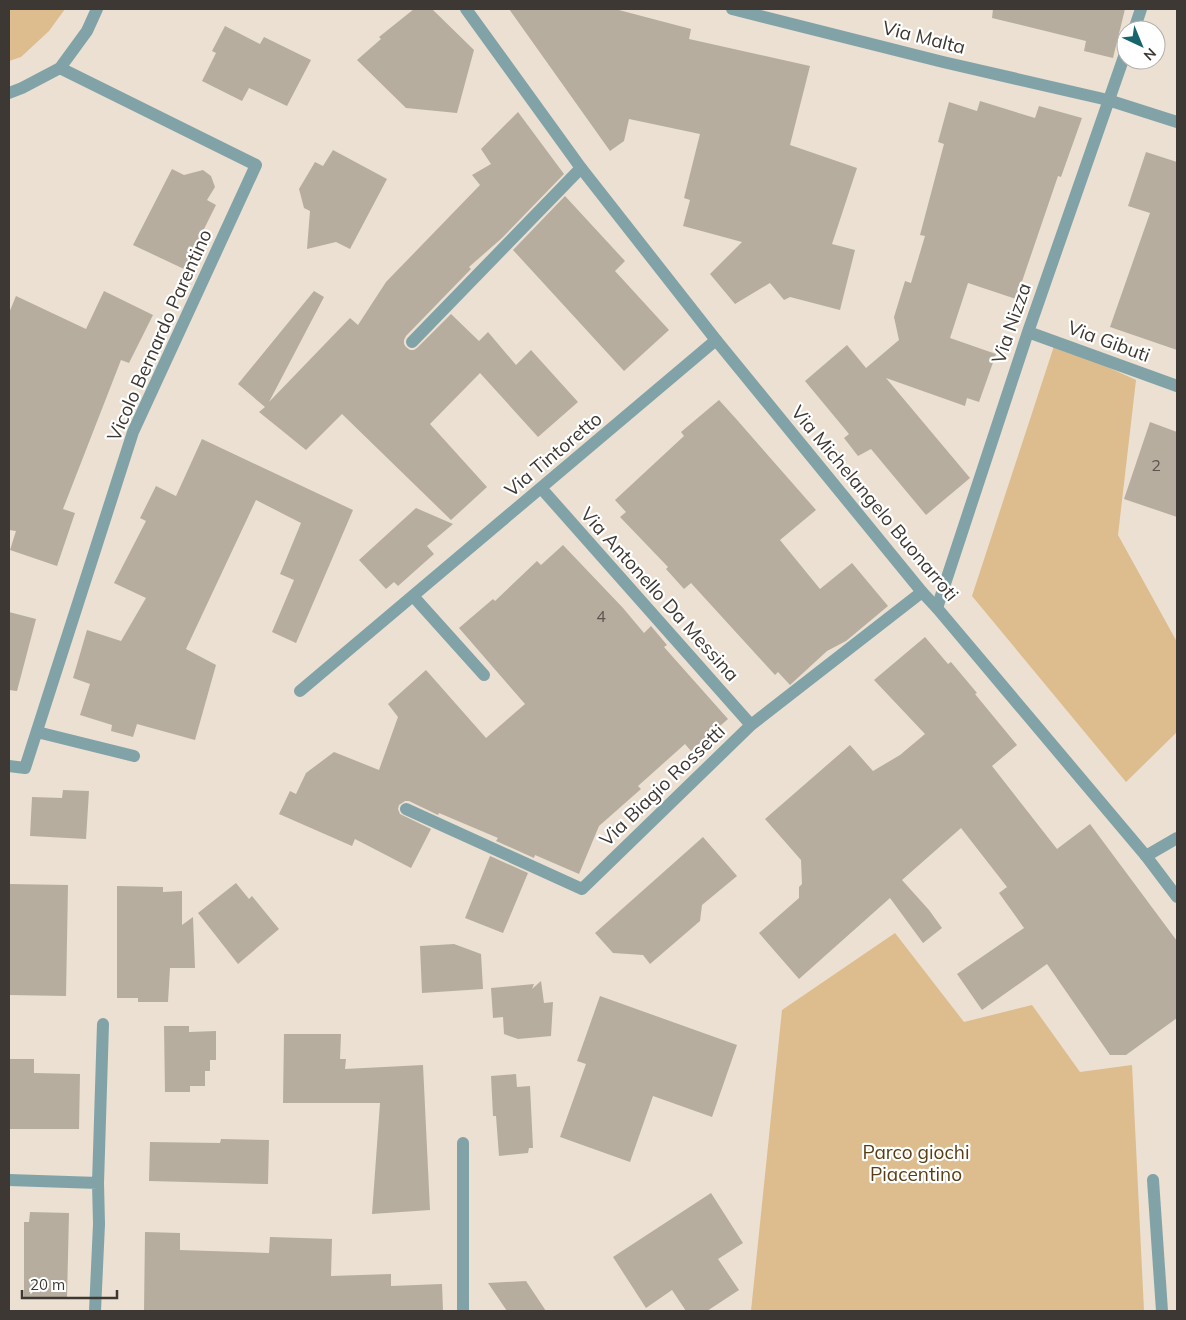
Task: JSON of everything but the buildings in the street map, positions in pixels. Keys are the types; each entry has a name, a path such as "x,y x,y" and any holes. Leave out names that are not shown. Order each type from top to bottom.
{"street":[{"path":"9,93 60,68 87,31 97,9"},
{"name":"Via Michelangelo Buonarroti","path":"466,9 581,168 716,340 922,592 1146,856 1177,897"},
{"name":"Via Malta","path":"732,9 943,62 1108,100 1177,122"},
{"name":"Vicolo Bernardo Parentino","path":"9,766 24,768 133,432 256,165 60,68"},
{"name":"Via Nizza","path":"937,608 1028,332 1119,70"},
{"path":"412,342 581,168"},
{"name":"Via Gibuti","path":"1028,332 1177,386"},
{"name":"Via Tintoretto","path":"300,691 716,340"},
{"name":"Via Antonello Da Messina","path":"540,488 751,725"},
{"name":"Via Biagio Rossetti","path":"406,809 582,888 751,725 922,592"},
{"path":"413,596 484,675"},
{"path":"36,732 134,756"},
{"path":"1146,856 1177,838"},
{"path":"95,1311 99,1224 98,1183 103,1024"},
{"path":"463,1311 464,1143"},
{"path":"9,1180 98,1183"},
{"path":"1153,1180 1162,1311"}],"green space":[{"path":"9,9 65,9 49,31 21,57 9,61"},
{"path":"1055,343 1136,380 1118,535 1177,642 1177,732 1126,782 972,596"},
{"name":"Parco giochi Piacentino","path":"895,933 964,1022 1032,1005 1080,1072 1132,1065 1144,1311 751,1311 782,1010"}]}
